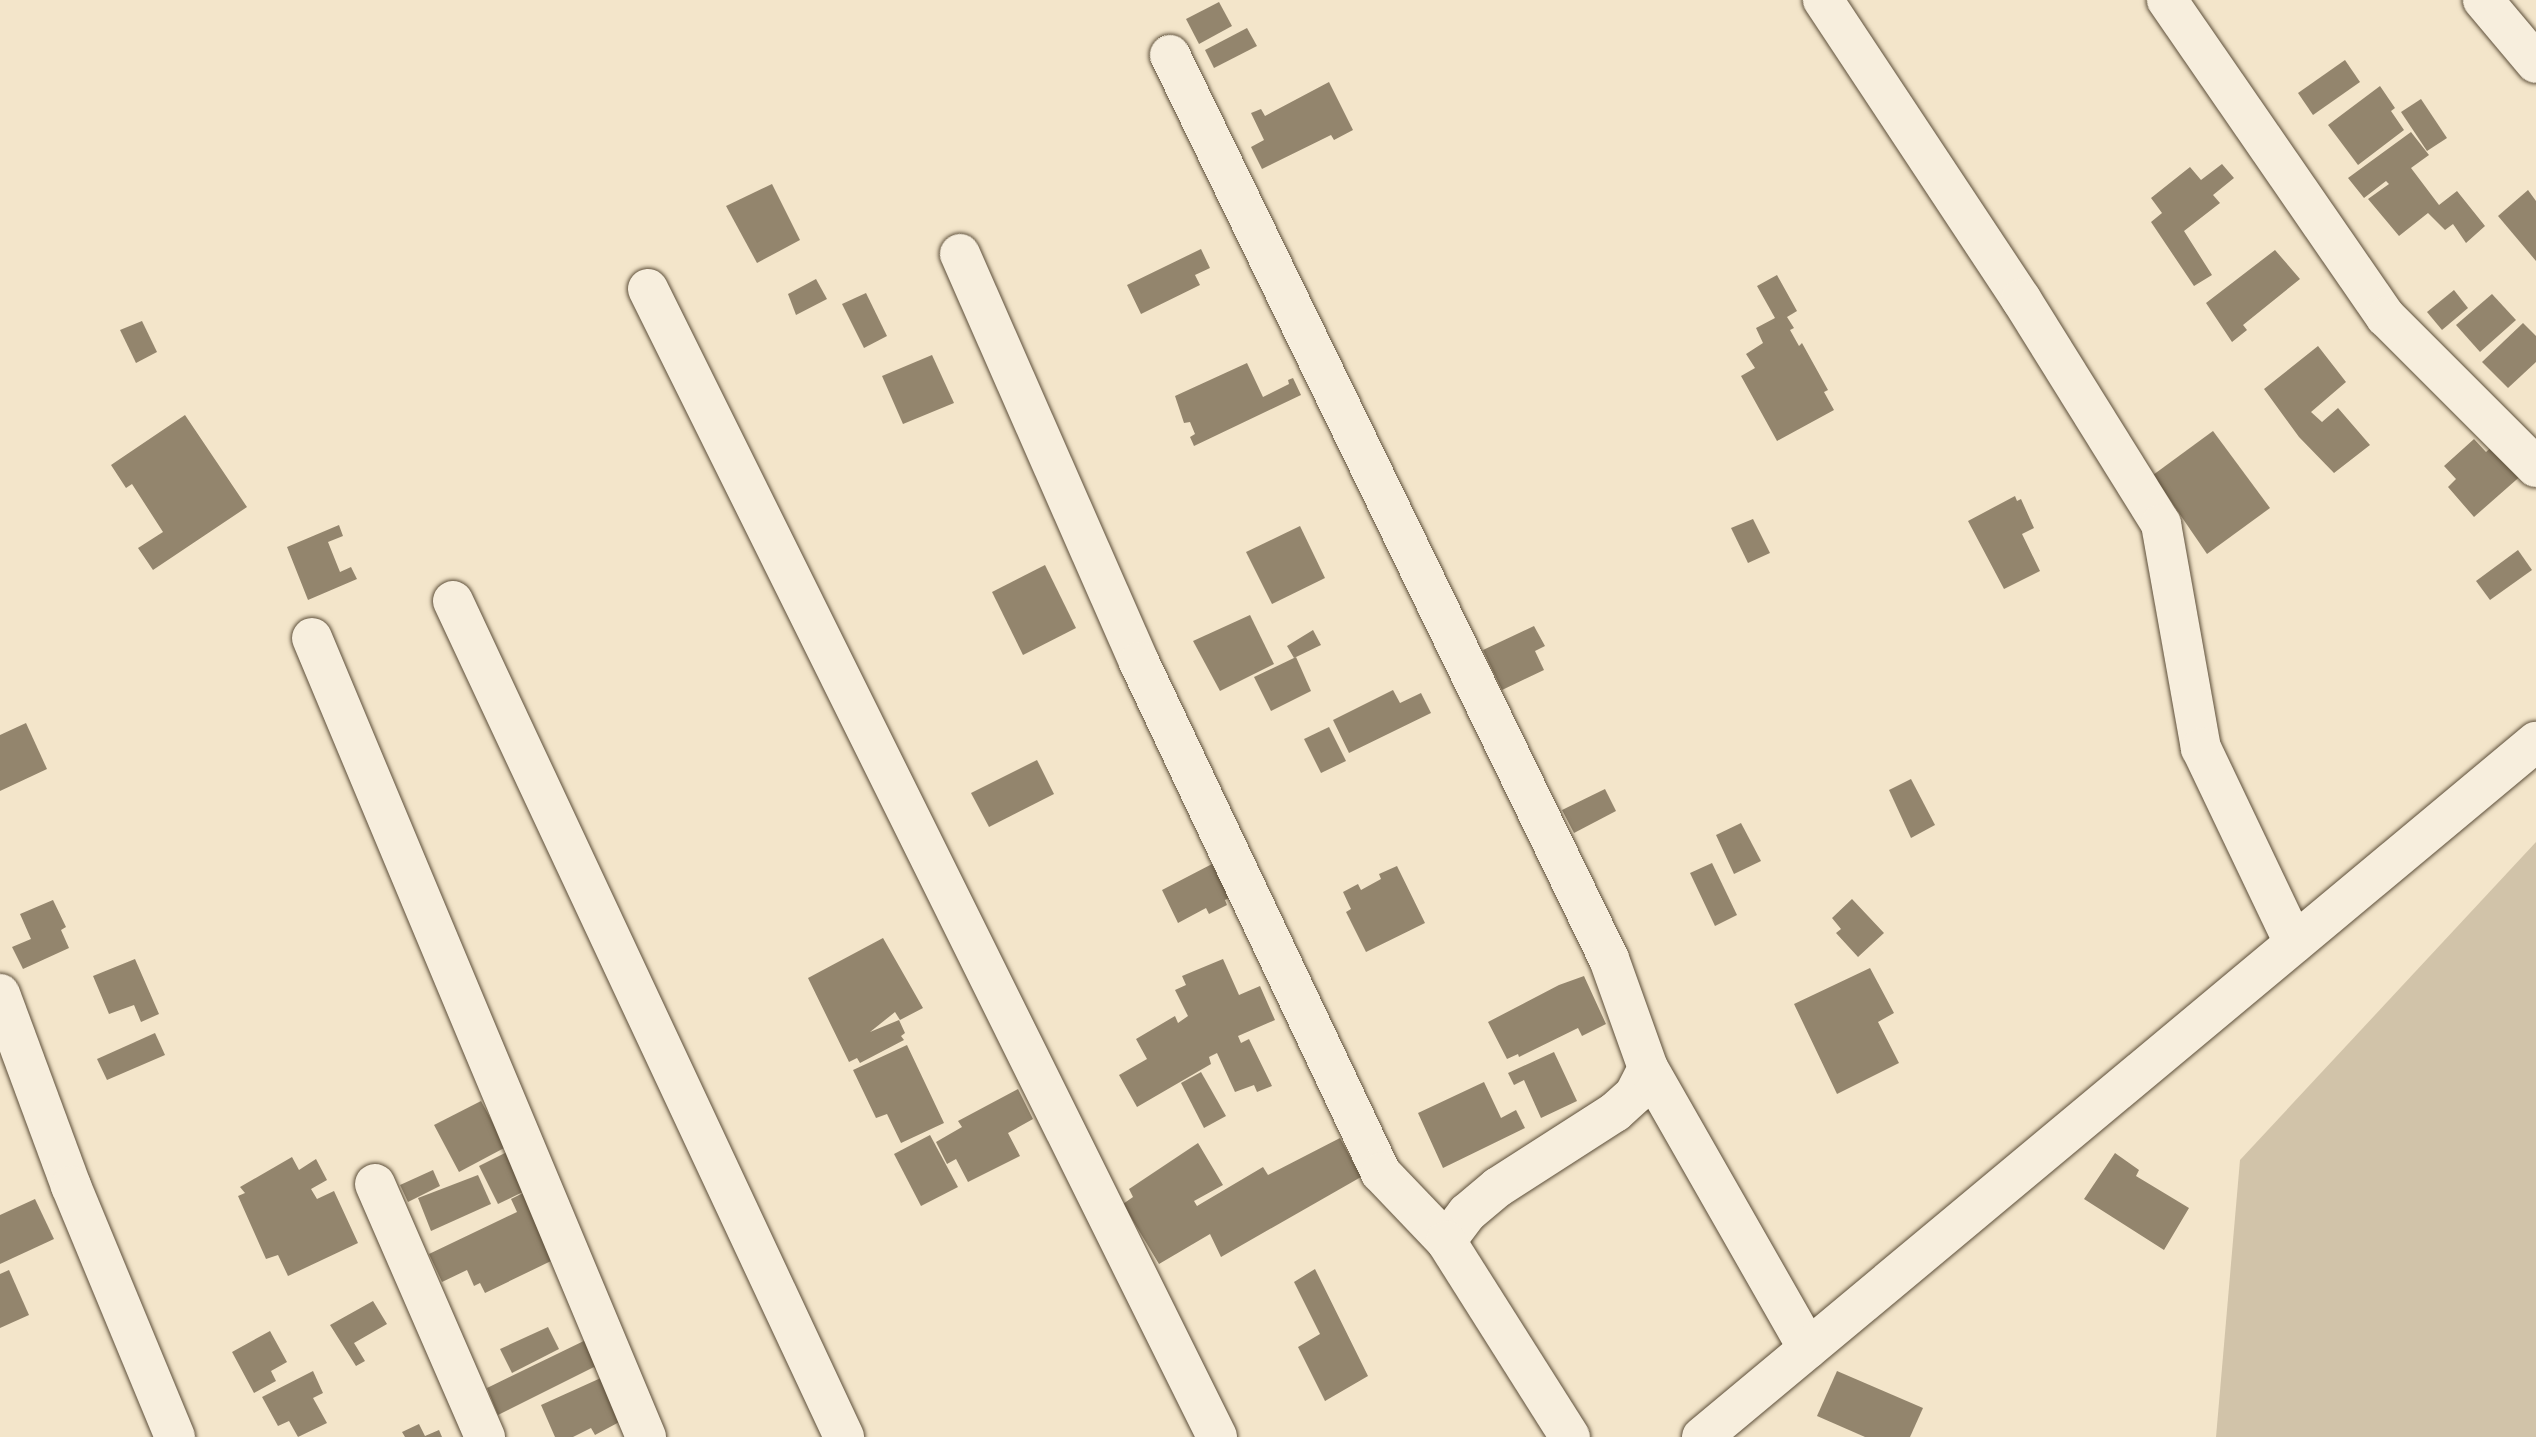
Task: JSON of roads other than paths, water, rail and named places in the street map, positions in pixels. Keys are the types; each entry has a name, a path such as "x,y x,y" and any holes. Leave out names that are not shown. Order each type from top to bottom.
{"street":[{"path":"1823,0 2021,299 2161,524 2201,748 2294,943"},
{"path":"2167,0 2386,317 2536,467"},
{"path":"2483,0 2536,63"},
{"path":"1170,55 1609,959 1648,1068 1808,1349"},
{"path":"960,254 1139,662 1381,1173 1446,1241 1570,1437"},
{"path":"648,289 1217,1437"},
{"path":"453,601 844,1437"},
{"path":"312,638 646,1437"},
{"path":"1702,1437 2536,742"},
{"path":"0,994 71,1186 175,1437"},
{"path":"1446,1241 1467,1213 1498,1187 1615,1112 1635,1094 1648,1068"},
{"path":"375,1184 485,1437"}]}
